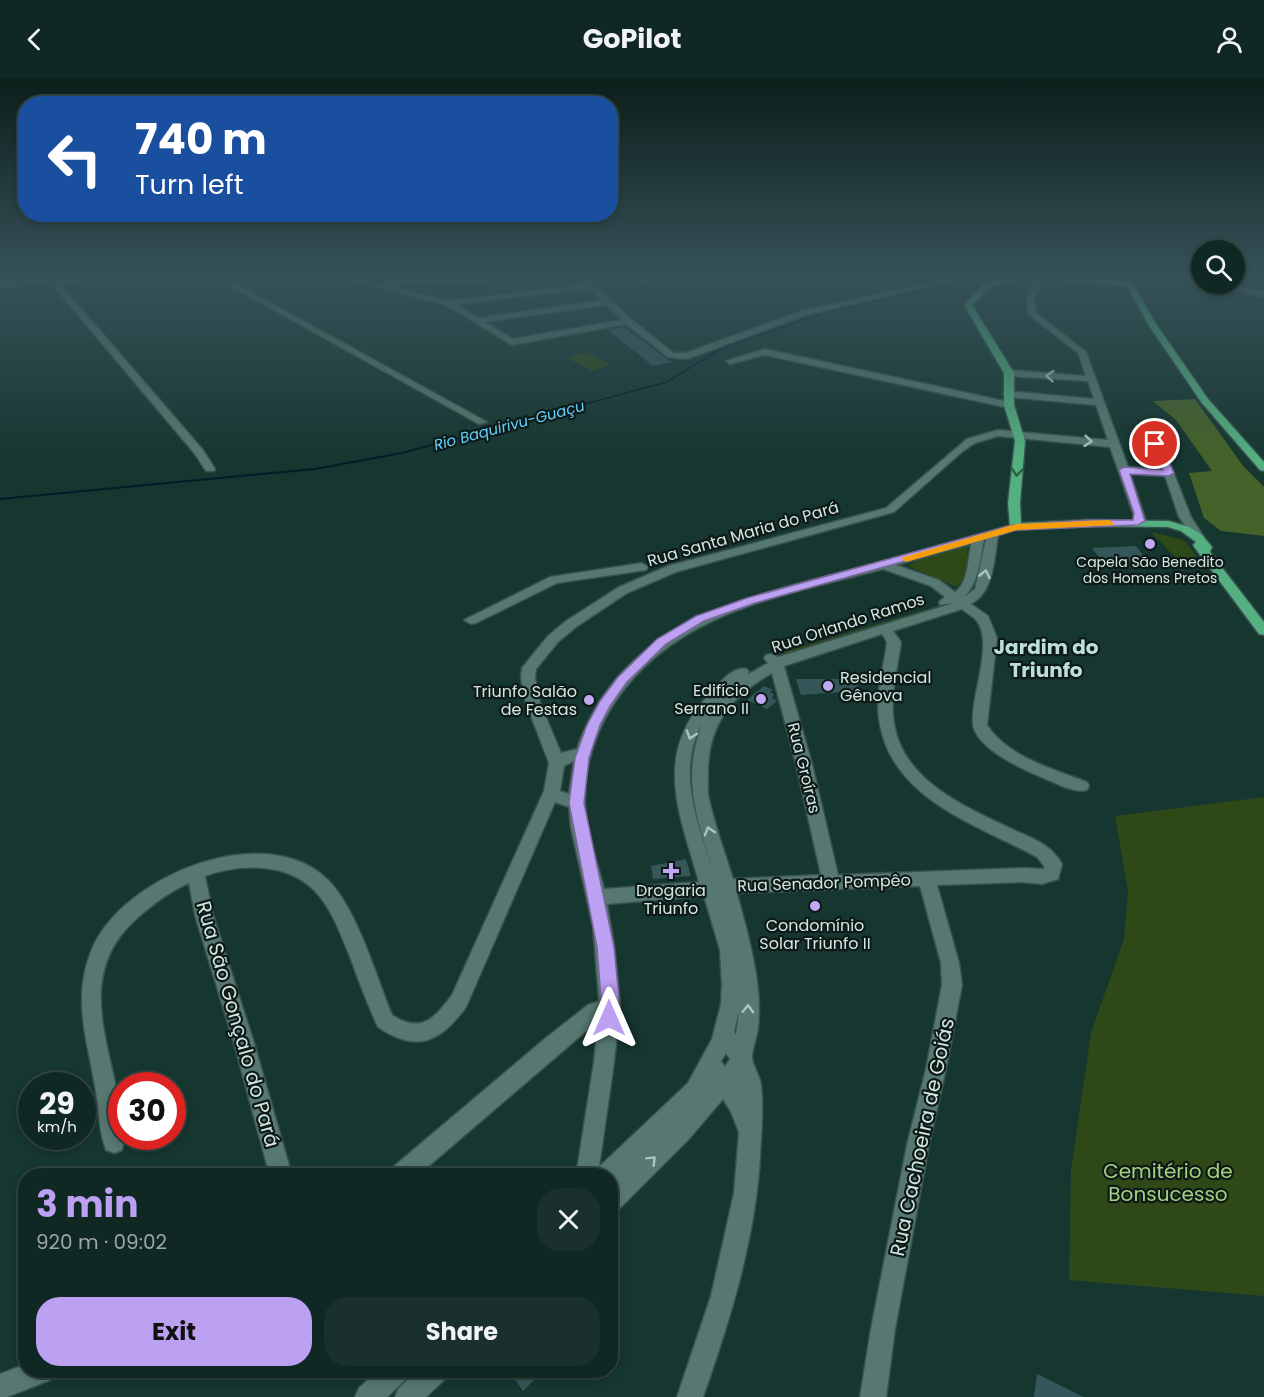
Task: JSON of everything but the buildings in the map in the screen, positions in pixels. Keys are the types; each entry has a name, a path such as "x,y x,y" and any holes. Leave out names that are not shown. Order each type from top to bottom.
{"main road":[{"path":"987,337 1009,374 1008,399 1012,420 1019,435 1014,503 1016,527 1137,518 1185,529 1198,537 1206,547 1205,551"},
{"path":"1161,337 1205,401 1264,468"},
{"path":"1137,518 1193,539 1205,551 1264,631"}],"street":[{"path":"101,337 199,452 210,469"},
{"path":"328,337 482,422"},
{"path":"504,337 512,342 542,337"},
{"path":"647,337 671,356 687,356 740,337"},
{"path":"1062,337 1079,349 1092,380 1116,444 1137,518"},
{"path":"730,361 765,352 1008,399 1101,403"},
{"path":"1009,374 1092,380"},
{"name":"Rua Santa Maria do Pará","path":"999,433 1001,426 1012,420"},
{"name":"Rua Santa Maria do Pará","path":"557,763 533,703 528,678 529,668 547,646 572,624 647,572 672,569 890,510 963,445 999,433 1116,444"},
{"path":"1150,440 1155,444 1169,473 1185,518 1198,537"},
{"path":"1124,470 1169,473"},
{"path":"1170,524 1183,521 1185,518"},
{"path":"587,1168 605,1065 610,1005 605,947 597,897 579,827 576,803 584,753 604,705 623,680 662,642 700,619 751,600 1016,527"},
{"path":"960,600 975,597 981,589 993,534"},
{"path":"960,600 968,585 978,538"},
{"path":"884,565 927,579 960,600 983,619 990,638 980,725 984,733 1002,748 1035,767 1082,786"},
{"path":"471,620 554,580 618,569 647,572"},
{"name":"Rua Orlando Ramos","path":"773,660 786,659 885,629 960,600"},
{"name":"Rua Orlando Ramos","path":"718,887 700,797 699,780 703,743 712,718 736,689 773,660 960,600"},
{"name":"Rua Senador Pompêo","path":"597,897 718,887 1022,875 1042,877 1052,874 1053,864 1043,852 942,800 912,777 899,761 888,738 885,717 894,642 885,629"},
{"name":"Rua Groíras","path":"773,660 804,764 831,882"},
{"path":"108,1111 90,1019 91,979 100,951 117,926 143,901 169,884 195,872 221,864 252,861 279,862 310,875 330,892 343,916 385,1021 399,1032 413,1035 431,1030 442,1022 459,1001 552,792 557,763 565,758 584,753"},
{"path":"552,792 555,796 576,803"},
{"name":"Rua São Gonçalo do Pará","path":"195,872 204,915 280,1168"},
{"name":"Rua Cachoeira de Goiás","path":"873,1397 883,1329 952,985 950,963 927,879"},
{"path":"614,1168 695,1090 711,1064 724,1034 731,1004 732,970 718,887"},
{"path":"618,1194 725,1083 741,1058 748,1028 749,1001 744,956 718,887"},
{"path":"409,1168 554,1044 595,1011 610,1005"},
{"path":"690,1397 714,1330 729,1275 745,1194 751,1094 748,1074 741,1058 724,1034"},
{"path":"711,1064 740,1107 750,1137"},
{"path":"0,1387 24,1378"},
{"path":"368,1397 388,1378"},
{"path":"408,1397 428,1378"}],"green space":[{"path":"584,352 611,364 593,371 567,358"},
{"path":"1195,399 1244,467 1264,487 1264,536 1221,531 1204,518 1189,473 1212,471 1176,420 1153,401"},
{"path":"1151,532 1184,540 1197,557 1176,558"},
{"path":"968,546 966,575 957,587 908,566 918,560"},
{"path":"941,605 945,609 788,656 784,652"},
{"name":"Cemitério de Bonsucesso","path":"1264,797 1264,1296 1069,1280 1071,1170 1091,1033 1124,939 1128,891 1115,816"}],"waterway":[{"name":"Rio Baquirivu-Guaçu","path":"585,404 667,382 722,348 755,337"},
{"name":"Rio Baquirivu-Guaçu","path":"0,499 315,469 402,453 591,402"}],"slow traffic":[{"path":"906,558 1016,527 1109,523"}],"place":[{"name":"Capela São Benedito dos Homens Pretos","path":"1150,544"},
{"name":"Residencial Gênova","path":"828,686"},
{"name":"Edifício Serrano II","path":"761,699"},
{"name":"Triunfo Salão de Festas","path":"589,700"},
{"name":"Drogaria Triunfo","path":"671,871"},
{"name":"Condomínio Solar Triunfo II","path":"815,906"}],"district":[{"name":"Jardim do Triunfo","path":"1046,658"}],"route":[{"path":"609,1018 610,998 605,947 597,897 579,827 576,803 582,758 594,725 604,705 623,680 662,642 679,631 700,619 751,600 1016,527 1140,521 1124,470 1169,473 1155,444"}]}
